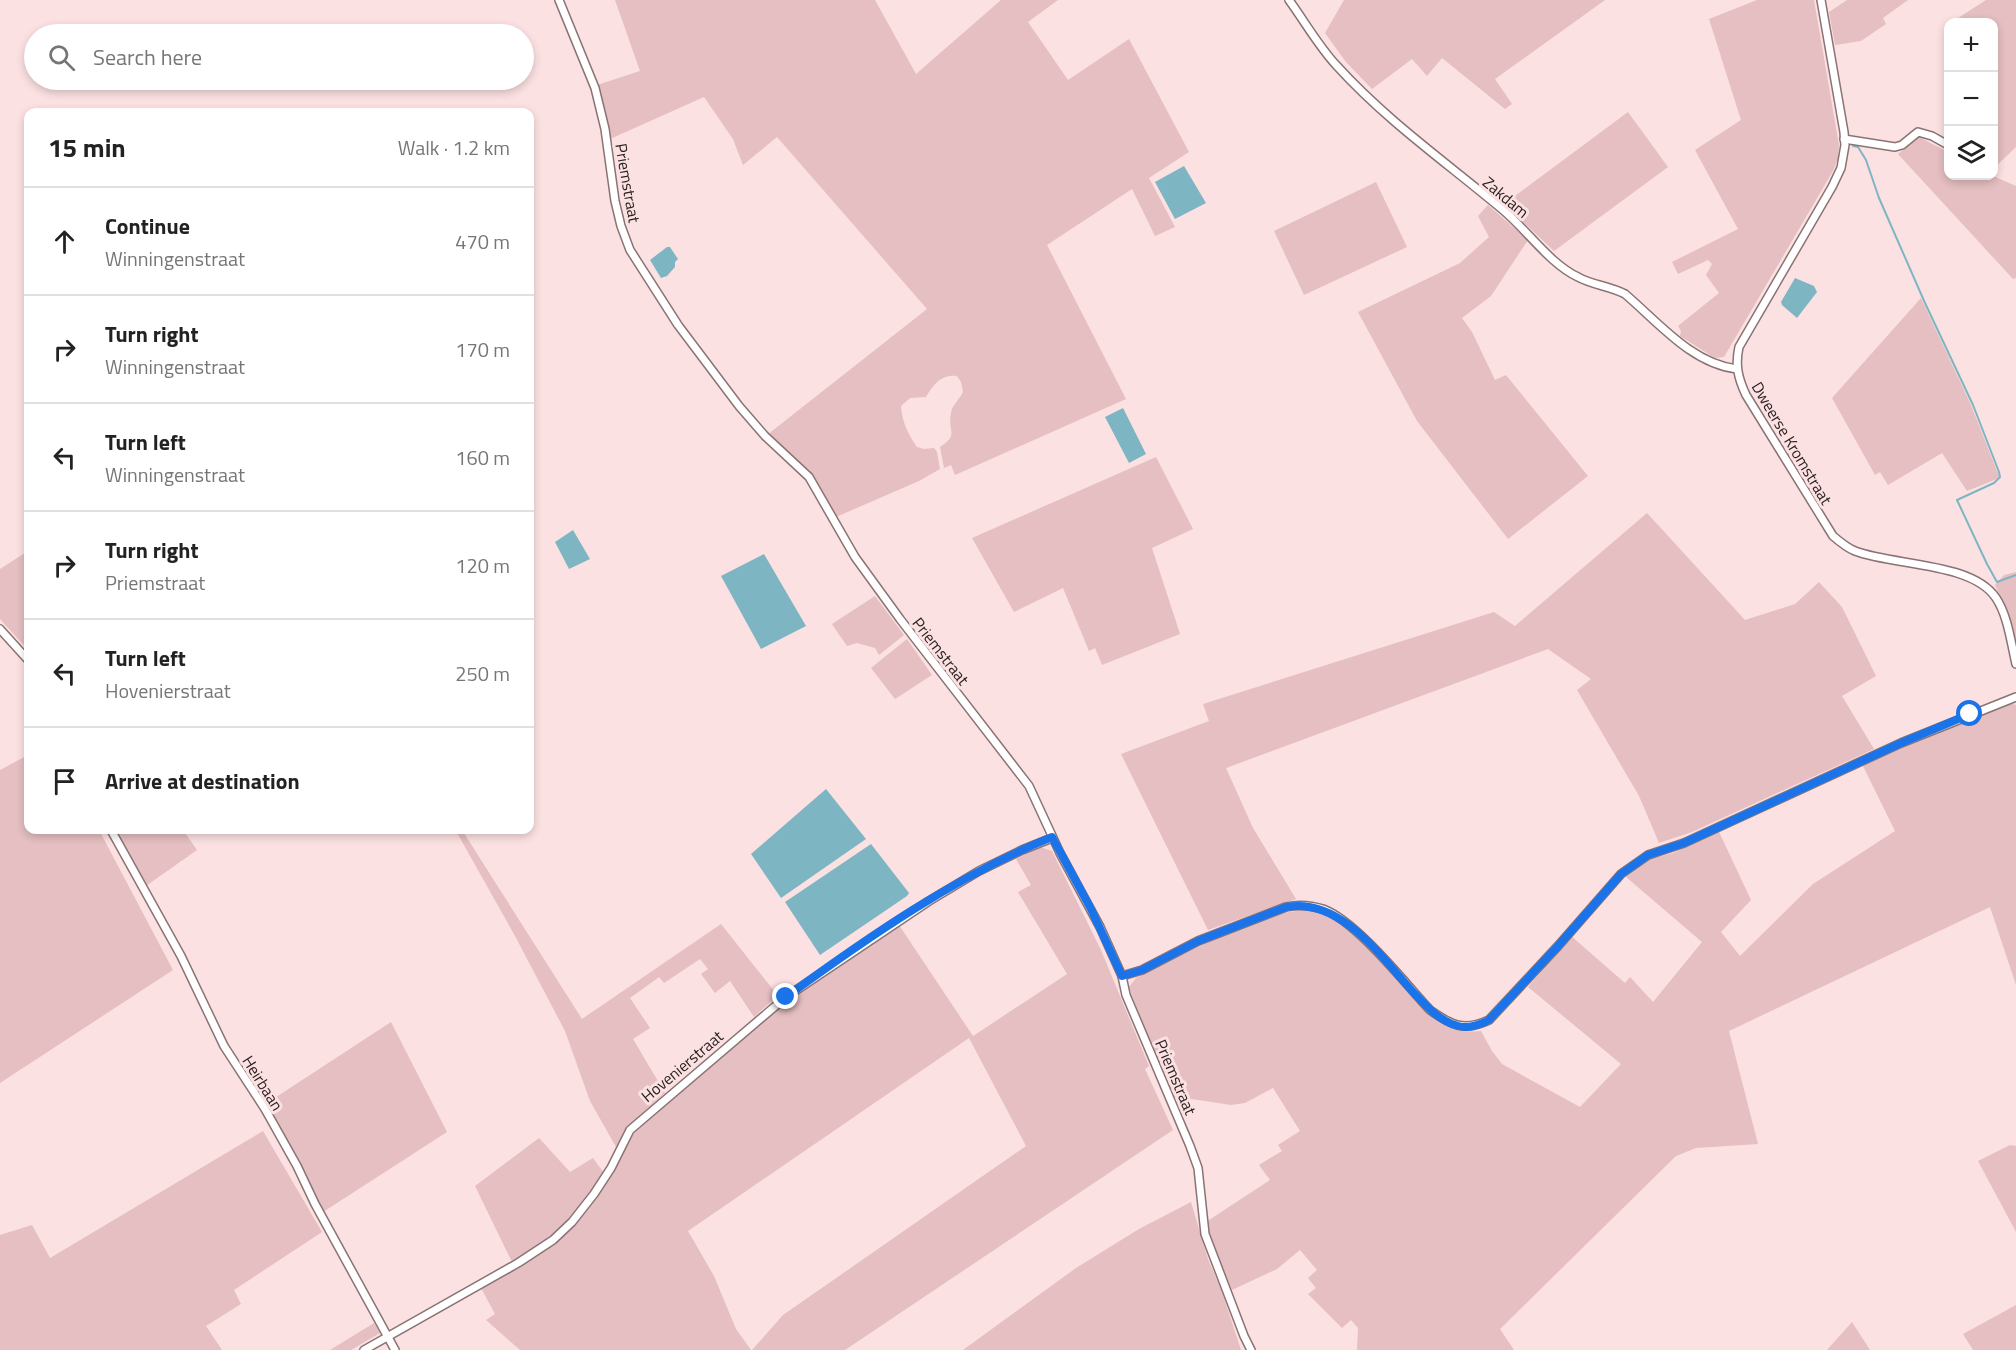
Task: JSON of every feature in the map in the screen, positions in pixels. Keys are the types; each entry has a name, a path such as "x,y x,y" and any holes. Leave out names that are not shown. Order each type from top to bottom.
{"street":[{"name":"Priemstraat","path":"559,0 595,88 605,129 615,201 630,250 678,325 739,406 765,436 809,477 855,557 1029,786 1122,976 1126,994 1198,1168 1205,1234 1251,1350"},
{"name":"Zakdam","path":"1289,0 1336,65 1363,92 1442,163 1503,210 1562,266 1577,277 1625,294 1698,357 1722,367 1737,369"},
{"name":"Dweerse Kromstraat","path":"1821,0 1844,139 1841,168 1739,347 1737,369 1746,394 1833,536 1854,551 1978,580 1993,594 2002,610 2016,664"},
{"path":"1844,139 1895,147 1902,145 1918,132 1944,143"},
{"path":"0,628 24,655"},
{"path":"1122,976 1142,970 1198,941 1299,904 1324,909 1360,934 1430,1010 1457,1026 1478,1025 1489,1020 1621,874 1637,861 1691,839 1901,743 2016,697"},
{"name":"Heirbaan","path":"113,834 181,956 224,1046 265,1109 396,1350"},
{"name":"Hovenierstraat","path":"364,1350 518,1263 553,1240 572,1222 594,1194 611,1168 630,1130 786,997 929,901 979,871 1052,837"}],"shaded area":[{"path":"615,0 875,0 916,74 1001,0 1058,0 1028,22 1068,80 1129,39 1189,152 1149,178 1175,227 1155,236 1132,189 1047,245 1126,399 955,475 951,465 944,468 940,447 950,439 952,410 963,392 957,376 946,377 935,385 926,397 910,398 901,406 908,433 917,447 934,448 940,469 919,481 836,517 810,472 767,435 927,309 777,137 743,165 733,139 704,97 610,139 597,85 640,71"},
{"path":"1344,0 1605,0 1495,79 1512,104 1505,109 1442,58 1427,76 1412,59 1372,89 1346,62 1325,33"},
{"path":"1757,0 1814,0 1839,145 1838,158 1833,171 1724,357 1715,358 1680,336 1681,331 1678,326 1719,293 1706,275 1712,264 1708,260 1678,274 1672,262 1738,229 1695,150 1741,120 1709,19"},
{"path":"1847,0 1908,0 1883,18 1886,24 1861,41 1835,45 1829,12"},
{"path":"1986,0 2016,0 2016,147 1998,164 1998,18 1958,18"},
{"path":"1628,112 1668,167 1554,251 1504,204"},
{"path":"1919,137 1944,150 1944,180 1998,180 1998,178 2016,186 2016,278 2013,279 1898,154"},
{"path":"1376,182 1407,247 1304,295 1274,231"},
{"path":"1488,205 1528,240 1491,296 1462,318 1472,332 1495,380 1506,375 1588,476 1508,539 1417,421 1358,312 1460,263 1489,237 1478,216"},
{"path":"1921,298 1971,405 1999,476 1997,479 1967,491 1942,453 1888,485 1880,472 1875,475 1832,398"},
{"path":"1156,457 1193,529 1152,548 1180,634 1102,665 1095,648 1089,651 1063,588 1014,612 972,538"},
{"path":"1647,513 1745,620 1795,604 1819,582 1842,607 1876,676 1842,696 1874,749 1692,832 1659,843 1639,796 1577,690 1591,679 1548,649 1226,768 1253,828 1296,899 1208,930 1121,754 1209,721 1203,704 1494,612 1515,626"},
{"path":"24,554 24,646 0,619 0,569"},
{"path":"2016,572 2016,651 2007,612 1995,585 2004,575"},
{"path":"875,596 904,635 879,655 875,648 857,643 847,646 832,624"},
{"path":"907,639 932,675 895,699 871,668"},
{"path":"2005,705 2016,705 2016,985 1990,907 1729,1031 1758,1144 1696,1148 1676,1156 1500,1329 1514,1350 1357,1350 1358,1328 1351,1320 1342,1328 1308,1294 1316,1288 1308,1278 1317,1270 1300,1250 1277,1269 1232,1290 1206,1222 1270,1180 1259,1165 1282,1151 1278,1145 1300,1131 1273,1088 1245,1103 1231,1105 1172,1096 1129,987 1136,978 1253,923 1299,910 1315,911 1345,928 1360,941 1427,1013 1452,1028 1481,1031 1502,1064 1580,1107 1621,1064 1528,987 1571,936 1625,983 1630,977 1653,1002 1702,942 1626,877 1646,860 1673,853 1719,832 1751,900 1721,932 1740,956 1813,884 1895,831 1861,762"},
{"path":"24,757 24,834 101,834 173,970 0,1083 0,770"},
{"path":"115,834 186,834 197,850 143,888"},
{"path":"458,834 465,834 582,1019 721,924 775,992 775,998 754,1017 730,981 715,993 701,974 708,969 700,959 664,983 659,977 630,998 650,1028 633,1039 665,1093 632,1124 616,1147 590,1101 565,1031"},
{"path":"1040,847 1052,851 1101,950 1149,1066 1145,1069 1173,1130 845,1350 752,1350 783,1315 1026,1146 969,1038 688,1231 714,1276 736,1329 751,1350 520,1350 486,1320 495,1314 481,1288 545,1251 571,1229 610,1177 640,1125 774,1011 899,925 973,1036 1067,974 1018,892 1031,885 1016,859"},
{"path":"391,1022 447,1132 323,1212 264,1105"},
{"path":"263,1131 322,1232 234,1290 241,1304 206,1326 222,1350 0,1350 0,1235 32,1225 50,1258"},
{"path":"539,1138 570,1172 593,1158 604,1173 569,1220 540,1244 512,1262 475,1186"},
{"path":"2010,1145 2016,1146 2016,1232 1978,1161"},
{"path":"1191,1202 1208,1259 1222,1292 1241,1350 963,1350 1076,1268 1139,1229"},
{"path":"2016,1305 2016,1350 1973,1350 1963,1334"},
{"path":"1852,1322 1870,1350 1827,1350"},
{"path":"374,1323 380,1333 351,1350 330,1350"}],"water":[{"path":"1184,166 1206,203 1175,219 1155,182"},
{"path":"670,247 678,259 675,267 667,276 661,278 650,260"},
{"path":"1795,278 1814,286 1817,292 1797,318 1781,302"},
{"path":"1123,408 1146,454 1129,463 1105,417"},
{"path":"573,530 590,559 569,569 555,542"},
{"path":"764,554 806,626 761,649 721,576"},
{"path":"826,789 866,839 781,898 751,854"},
{"path":"871,844 909,893 820,955 785,902"}],"waterway":[{"path":"1853,146 1858,147 1866,160 1879,198 1973,405 1999,472 2000,477 1994,483 1957,500 1997,582 2016,575"}],"route":[{"path":"786,997 929,901 979,871 1052,837 1091,909 1122,976 1138,972 1198,941 1244,922 1299,904 1324,909 1360,934 1430,1010 1457,1026 1478,1025 1489,1020 1621,874 1637,861 1684,843 1901,743 1970,714"}]}
